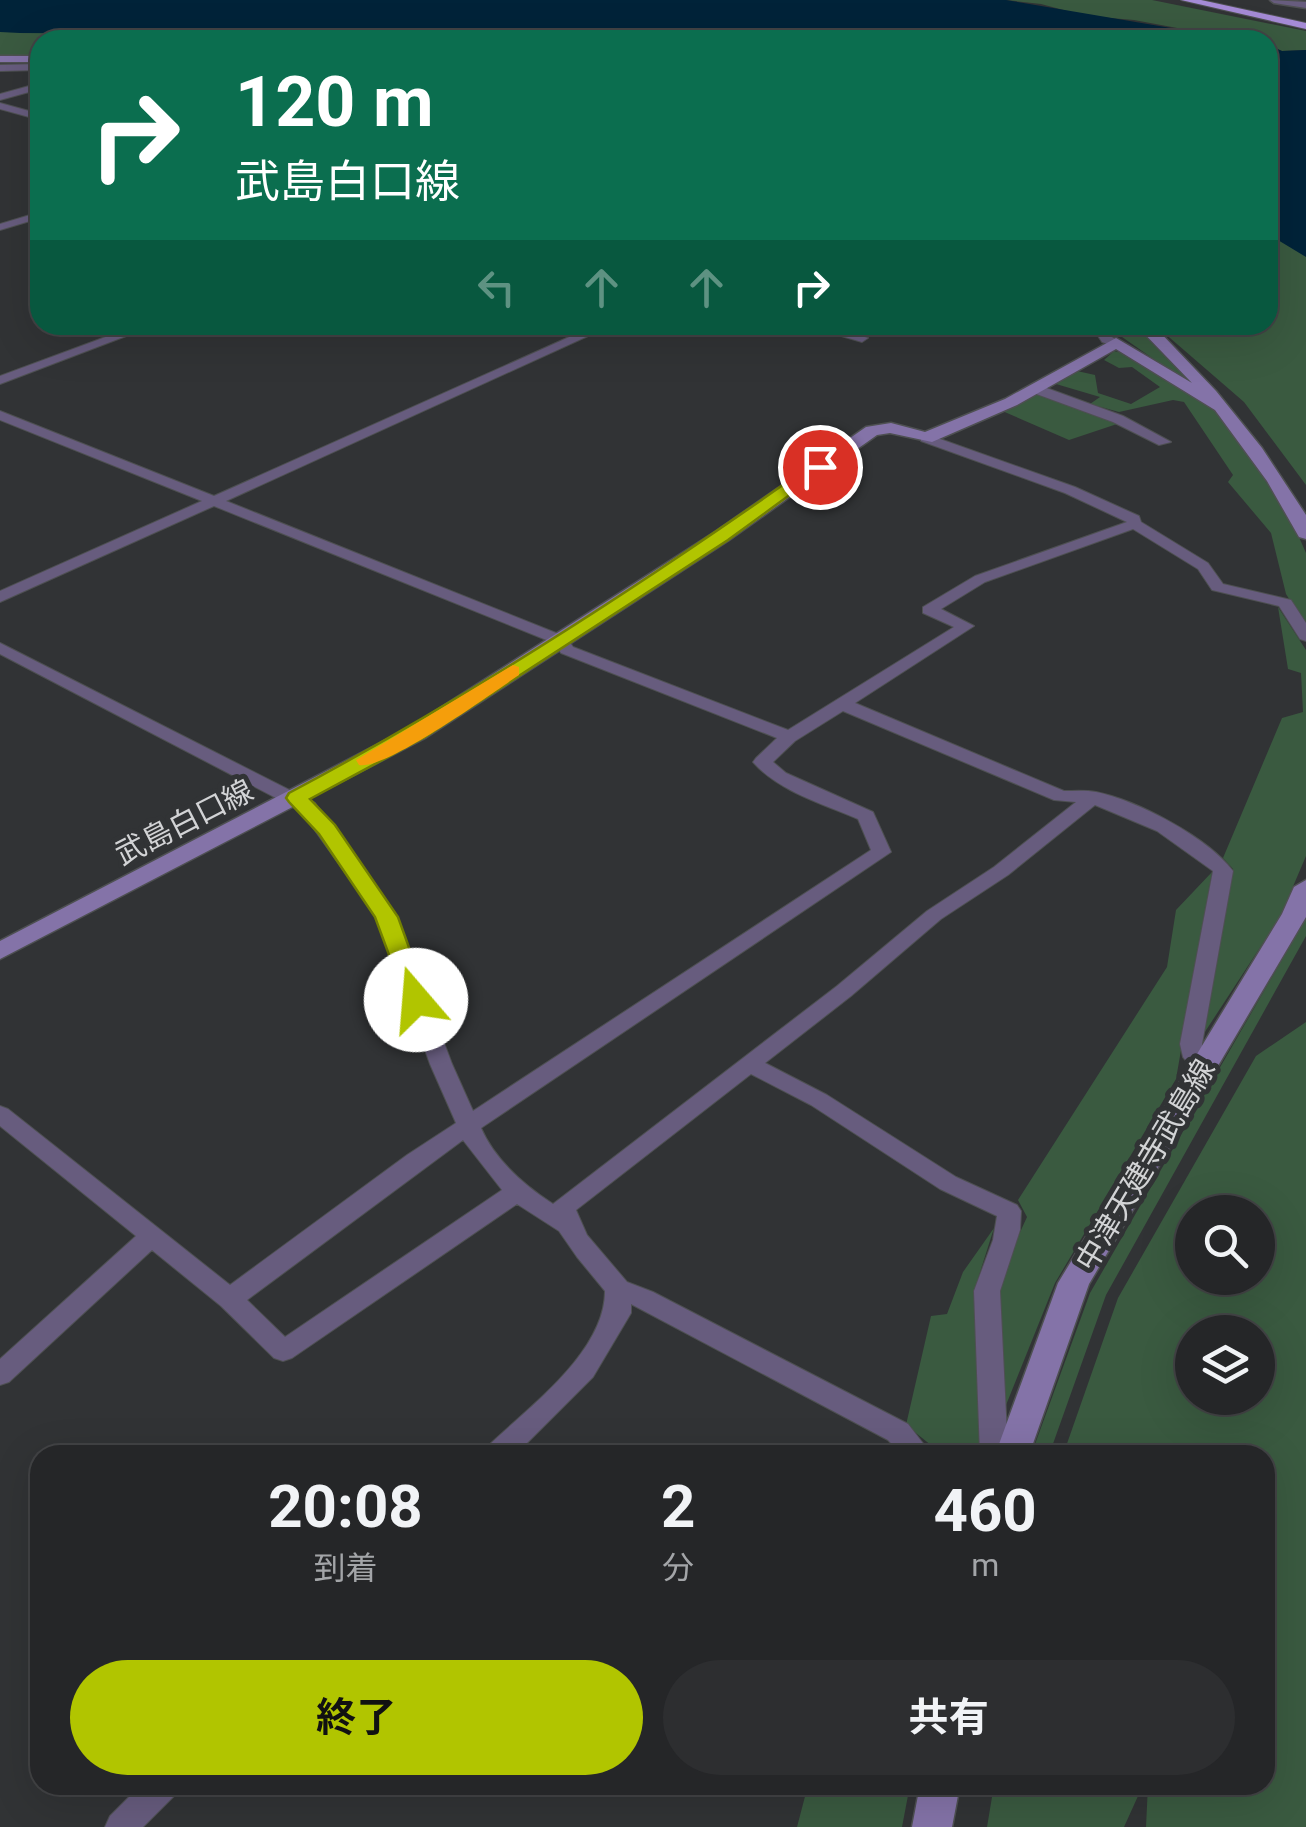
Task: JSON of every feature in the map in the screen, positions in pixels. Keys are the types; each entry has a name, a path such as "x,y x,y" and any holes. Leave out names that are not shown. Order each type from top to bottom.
{"highway":[{"path":"1186,0 1306,26"}],"main road":[{"path":"0,59 30,59"},
{"path":"1156,335 1218,406 1295,508 1306,533"},
{"path":"926,438 1036,390 1116,343 1218,406"},
{"name":"武島白口線","path":"0,951 418,733 722,536 872,431 891,428 926,438"},
{"name":"中津天建寺武島線","path":"1016,1445 1074,1284 1204,1068 1306,887"},
{"path":"932,1827 938,1795"}],"street":[{"path":"1274,0 1306,6"},
{"path":"0,68 30,67"},
{"path":"0,97 30,89"},
{"path":"0,106 30,114"},
{"path":"0,227 30,218"},
{"path":"0,380 122,335"},
{"path":"0,597 584,335"},
{"path":"1104,335 1116,343"},
{"path":"1036,390 1118,418 1164,442"},
{"path":"0,415 560,640 567,650 789,736"},
{"path":"926,438 1070,490 1134,519 1134,524 1202,566 1218,586 1286,603 1306,636"},
{"path":"230,1299 352,1205 881,852 866,816 780,777 762,762 789,736 966,626 929,610 980,579 1134,524"},
{"path":"0,648 296,798 334,838 386,917 468,1127 502,1178 566,1224 618,1289 898,1432 909,1445"},
{"path":"844,704 1060,796 1094,797 1121,808 1206,854 1223,871 1191,1044 1194,1058 1204,1068"},
{"path":"566,1224 563,1208 578,1193 844,991 934,915 1002,871 1094,797"},
{"path":"747,1062 819,1100 948,1182 1009,1211 1011,1222 987,1290 994,1445"},
{"path":"0,1114 230,1299 283,1351 517,1192"},
{"path":"0,1375 152,1236"},
{"path":"507,1445 590,1360 618,1313 618,1289"},
{"path":"121,1827 153,1795"}],"green space":[{"path":"1006,0 1152,0 1306,31 1306,50 1278,49 1278,30 1188,30 1086,16"},
{"path":"0,28 95,30 30,30 30,57 0,57"},
{"path":"1278,233 1306,250 1306,485 1244,402 1167,335 1278,335"},
{"path":"1119,335 1146,335 1199,391"},
{"path":"1114,351 1132,355 1215,410 1288,512 1306,553 1306,626 1286,594 1271,533 1228,482 1233,475 1184,402 1173,400 1119,412 1090,404 1100,397 1056,384 1077,371 1095,375 1098,393 1131,404 1160,387 1132,367 1119,368 1104,360"},
{"path":"1037,393 1120,423 1069,440 1000,410"},
{"path":"1278,607 1306,650 1306,856 1280,917 1197,1044 1233,869 1223,858 1282,718 1303,712 1301,673 1288,669"},
{"path":"1212,872 1176,1079 1055,1283 1002,1415 995,1287 1027,1217 1018,1200 1167,967 1176,910"},
{"path":"1306,918 1306,936 1106,1295 1053,1445 1035,1445 1090,1293"},
{"path":"1306,1022 1306,1827 1146,1827 1148,1795 1275,1795 1275,1445 1067,1445 1118,1298 1175,1198 1175,1295 1275,1295 1275,1195 1177,1195 1256,1056"},
{"path":"994,1228 976,1285 982,1445 931,1445 906,1425 931,1316 947,1314 963,1272"},
{"path":"805,1795 908,1795 902,1827 797,1827"},
{"path":"992,1795 1138,1795 1124,1827 987,1827"}],"water":[{"path":"0,0 1006,0 1183,30 30,30 30,33 0,32"},
{"path":"1278,49 1306,50 1306,257 1278,240"}],"slow traffic":[{"path":"366,760 418,733 513,671"}],"route":[{"path":"416,1000 386,917 327,830 296,798 418,733 722,536 820,467"}]}
